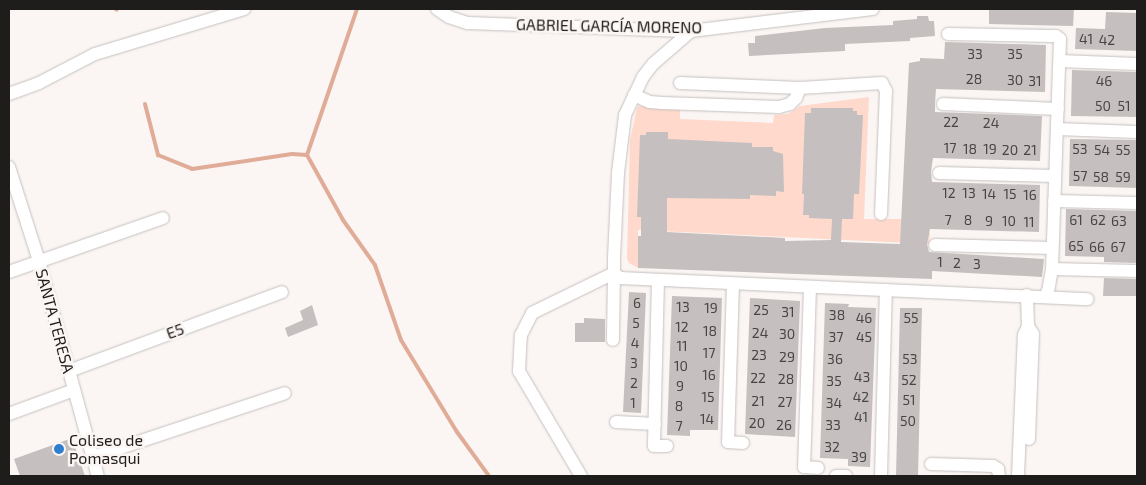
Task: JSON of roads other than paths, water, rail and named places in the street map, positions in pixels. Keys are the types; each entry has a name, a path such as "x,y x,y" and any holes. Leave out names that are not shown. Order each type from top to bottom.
{"street":[{"path":"9,94 39,83 95,54 242,9"},
{"name":"GABRIEL GARCÍA MORENO","path":"438,9 449,17 468,23 690,31 873,9"},
{"path":"612,340 618,173 625,116 634,96 653,64 690,31"},
{"path":"948,34 1056,36 1060,40 1052,269 1048,291 1045,296"},
{"path":"1060,61 1137,64"},
{"path":"680,83 800,88 879,82 884,85 886,91 881,214"},
{"path":"634,96 650,102 662,103 779,107 790,104 796,98 800,88"},
{"path":"943,104 1058,108"},
{"path":"1056,129 1137,132"},
{"name":"SANTA TERESA","path":"9,167 39,261 98,476"},
{"path":"939,173 1054,176"},
{"path":"1054,201 1137,203"},
{"path":"9,272 163,218"},
{"path":"935,246 1052,248"},
{"path":"1052,269 1137,271"},
{"path":"614,273 620,278 1088,299"},
{"path":"580,476 519,371 521,335 532,313 614,273"},
{"path":"658,280 654,446 667,446"},
{"path":"734,284 728,442 743,443"},
{"path":"810,288 804,467 818,468"},
{"path":"881,476 886,290"},
{"name":"E5","path":"69,371 282,292"},
{"path":"1018,476 1024,335 1028,326 1027,295"},
{"path":"1027,476 1033,334 1028,326"},
{"path":"9,414 74,390"},
{"path":"93,458 285,393"},
{"path":"616,422 655,424"},
{"path":"931,464 993,466 998,469 999,476"},
{"path":"836,476 846,476"}],"waterway":[{"path":"307,155 357,9"},
{"path":"145,104 158,155 192,169 292,154 307,155 343,220 375,265 401,340 457,432 489,476"}],"place":[{"name":"Coliseo de Pomasqui","path":"59,449"}]}
